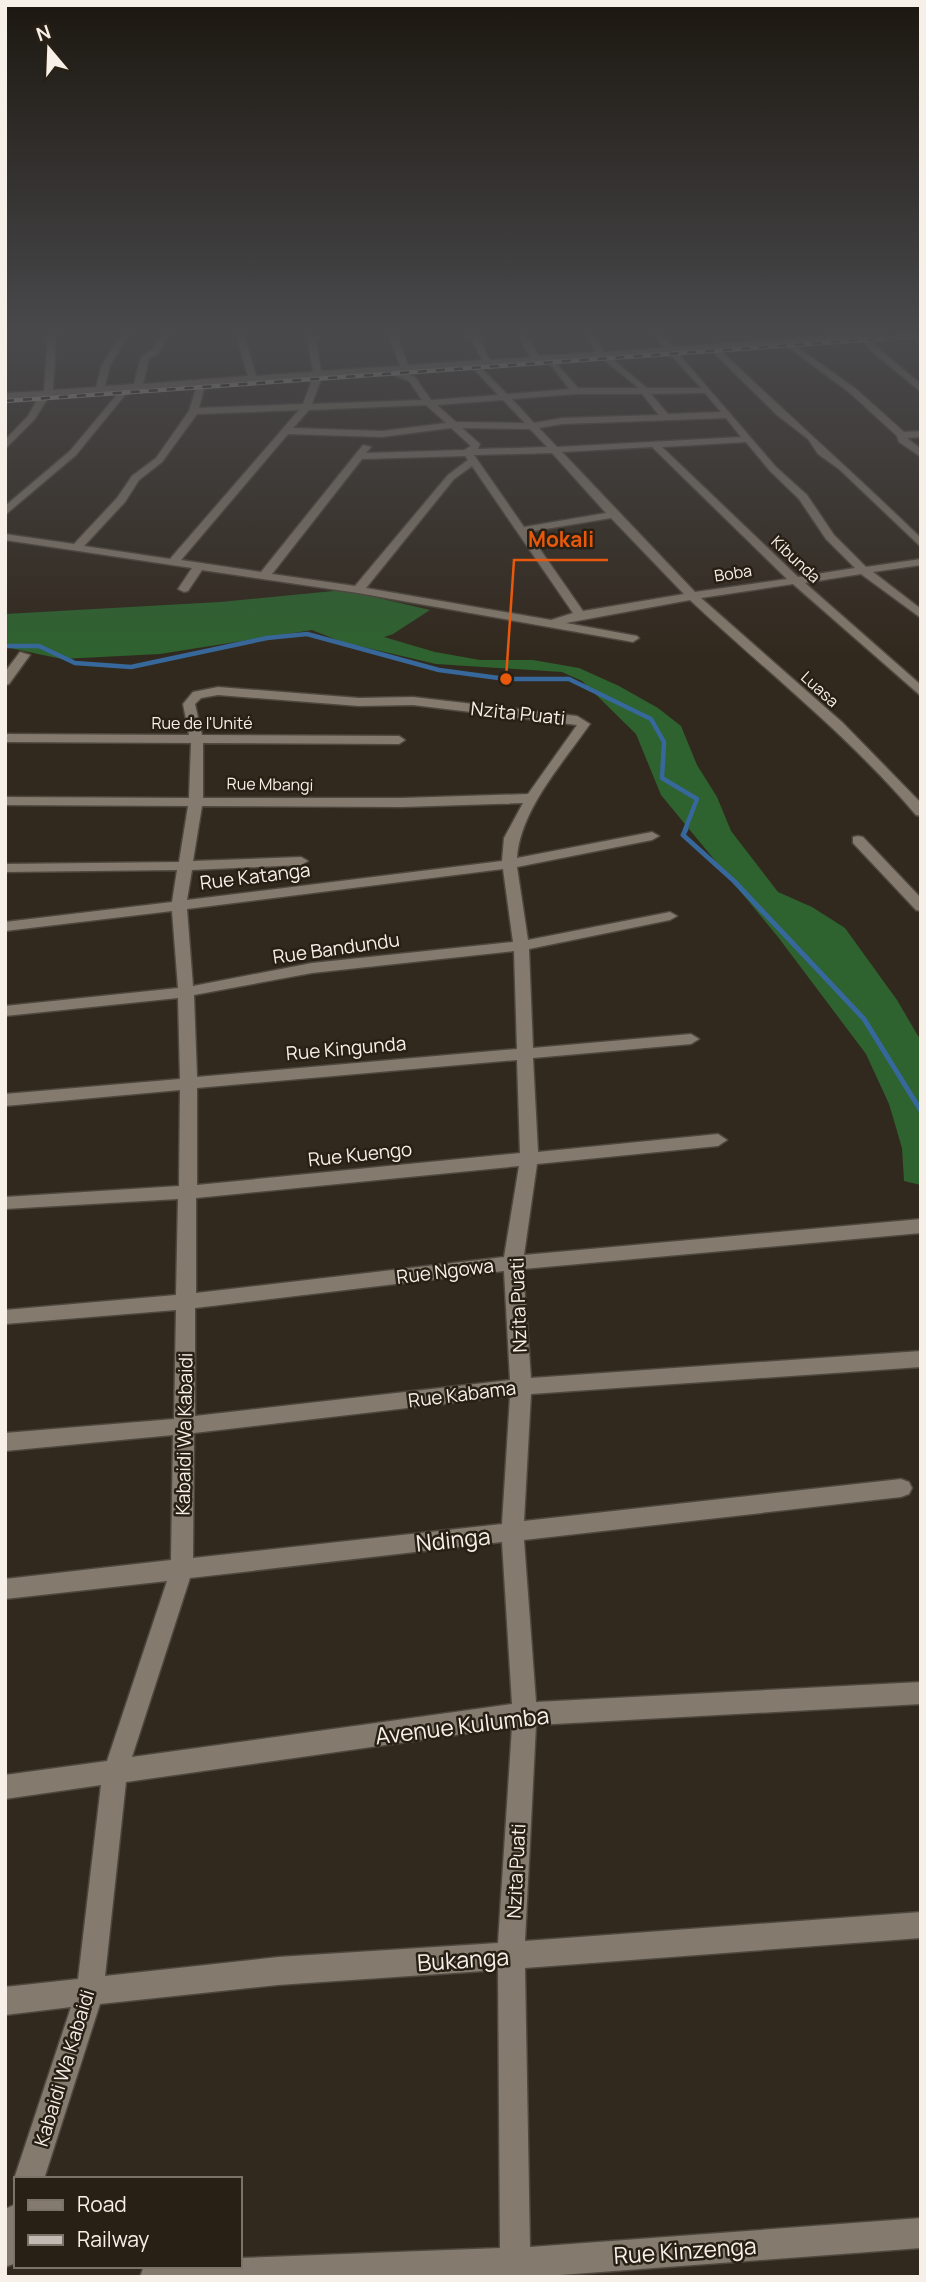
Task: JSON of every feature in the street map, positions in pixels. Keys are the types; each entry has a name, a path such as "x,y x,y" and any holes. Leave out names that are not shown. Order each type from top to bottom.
{"street":[{"path":"5,512 73,453 82,441"},
{"path":"76,548 121,500 135,478 159,460 172,441"},
{"path":"174,561 277,441"},
{"path":"264,576 368,441"},
{"path":"358,590 470,456 477,446 472,441"},
{"name":"Luasa","path":"547,441 613,515 692,596 879,764 921,812"},
{"path":"359,456 470,456 701,441"},
{"path":"750,441 773,469 803,497 830,537 864,571 921,615"},
{"path":"814,441 821,452 842,467 921,544"},
{"path":"904,441 921,454"},
{"name":"Kibunda","path":"654,444 794,579 921,692"},
{"path":"470,456 580,615"},
{"path":"523,530 613,515"},
{"path":"5,537 358,590 633,638"},
{"name":"Boba","path":"552,623 580,615 794,579 921,562"},
{"path":"184,589 198,566"},
{"path":"5,680 24,655"},
{"name":"Kabaidi Wa Kabaidi","path":"30,2177 90,1992 115,1773 182,1568 189,1084 186,992 179,905 196,800 197,741 189,704 197,695 218,691"},
{"name":"Nzita Puati","path":"218,691 359,702 413,701 573,719 583,724 556,761 511,838 509,863 521,946 529,1159 513,1263 522,1387 512,1533 525,1714 511,1956 515,2270"},
{"name":"Rue de l'Unité","path":"5,738 399,740"},
{"name":"Rue Mbangi","path":"5,801 196,800 391,805 534,798"},
{"name":"Rue Katanga","path":"5,927 509,863 652,836"},
{"path":"858,841 921,907"},
{"path":"5,868 184,866 302,861"},
{"name":"Rue Bandundu","path":"5,1011 186,992 312,968 521,946 670,916"},
{"name":"Rue Kingunda","path":"5,1100 691,1039"},
{"name":"Rue Kuengo","path":"5,1203 188,1192 718,1140"},
{"name":"Rue Ngowa","path":"5,1317 185,1302 513,1263 921,1226"},
{"name":"Rue Kabama","path":"5,1442 185,1426 522,1387 921,1359"},
{"name":"Ndinga","path":"5,1589 901,1488"},
{"name":"Avenue Kulumba","path":"5,1787 525,1714 920,1697"},
{"name":"Bukanga","path":"5,2001 278,1971 921,1924"},
{"path":"5,2252 14,2225"},
{"name":"Rue Kinzenga","path":"155,2277 515,2270 921,2233"}],"green space":[{"path":"344,590 430,610 384,637 435,652 480,660 533,660 579,668 658,708 681,726 697,765 717,797 731,831 778,892 812,907 845,928 897,1000 921,1041 921,1185 904,1181 902,1148 889,1104 866,1054 778,937 661,795 636,734 582,681 562,672 436,664 342,642 312,630 160,654 62,659 5,647 5,614 220,602"}],"waterway":[{"path":"5,646 39,646 75,663 131,667 267,638 307,634 439,670 506,679 569,679 651,719 664,742 662,778 697,799 685,830"},
{"path":"686,829 683,835 734,881 864,1019 921,1111"}],"place":[{"name":"Mokali","path":"506,679"}]}
